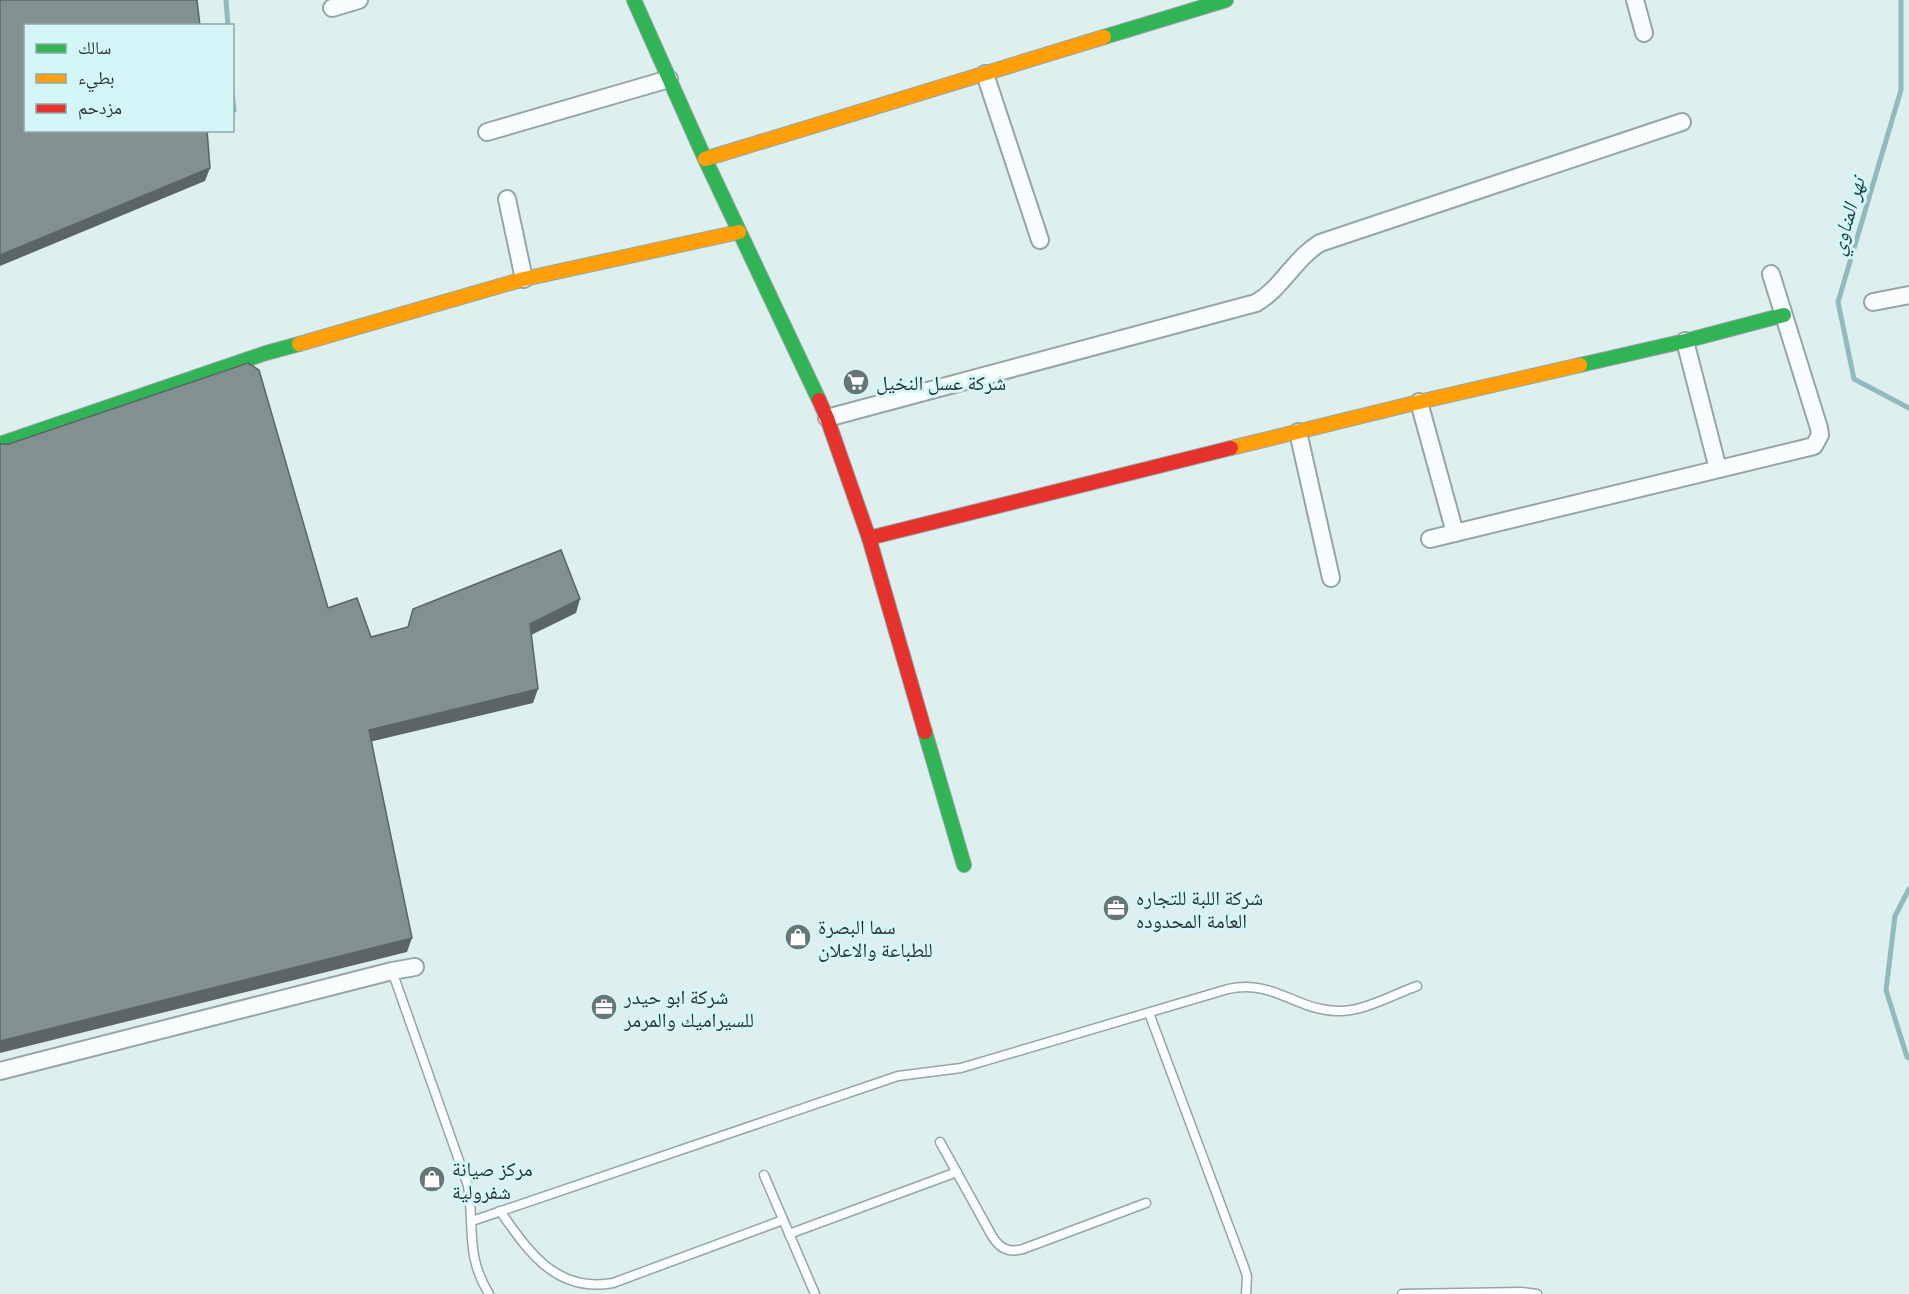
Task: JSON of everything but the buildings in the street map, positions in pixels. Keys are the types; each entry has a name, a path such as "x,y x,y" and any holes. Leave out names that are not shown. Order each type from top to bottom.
{"street":[{"path":"332,8 359,0"},
{"path":"634,0 705,159 827,418 869,538 964,865"},
{"path":"705,159 1226,0"},
{"path":"1635,0 1644,33"},
{"path":"985,74 1040,240"},
{"path":"487,132 669,79"},
{"path":"827,418 1256,303 1272,292 1299,258 1320,243 1682,122"},
{"path":"507,199 524,279"},
{"path":"0,444 266,353 524,279 739,232"},
{"path":"1430,539 1814,446 1820,435 1819,428 1771,274"},
{"path":"1874,302 1909,295"},
{"path":"869,538 1419,402 1685,341 1784,315"},
{"path":"1685,341 1718,469"},
{"path":"1419,402 1455,533"},
{"path":"1298,432 1331,578"},
{"path":"0,1071 415,967"}],"lane":[{"path":"392,971 466,1178 471,1202 473,1257 479,1278 489,1294"},
{"path":"472,1221 898,1076 961,1068 1228,989 1250,986 1270,990 1310,1006 1339,1012 1360,1007 1417,986"},
{"path":"1149,1013 1244,1267 1247,1276 1246,1294"},
{"path":"940,1142 992,1236 1005,1250 1023,1249 1146,1203"},
{"path":"789,1234 957,1172"},
{"path":"764,1175 815,1294"},
{"path":"500,1211 526,1249 547,1268 573,1281 599,1286 613,1283 783,1220"},
{"path":"1402,1294 1510,1292 1537,1294"}],"waterway":[{"path":"226,0 228,24"},
{"name":"نهر المناوي","path":"1901,0 1901,90 1838,302 1854,379 1909,408"},
{"name":"نهر المناوي","path":"1909,889 1895,916 1886,990 1909,1058"}],"traffic: fast":[{"path":"634,0 705,159 819,400"},
{"path":"1104,37 1226,0"},
{"path":"1580,365 1784,315"},
{"path":"0,444 266,353 299,344"},
{"path":"925,732 964,865"}],"traffic: slow":[{"path":"705,159 1104,37"},
{"path":"299,344 524,279 739,232"},
{"path":"1231,448 1580,365"}],"traffic: jam":[{"path":"819,400 869,538 925,732"},
{"path":"869,538 1231,448"}],"place":[{"name":"شركة عسل النخيل","path":"856,382"},
{"name":"شركة اللبة للتجاره العامة المحدوده","path":"1116,908"},
{"name":"سما البصرة للطباعة والاعلان","path":"798,937"},
{"name":"شركة ابو حيدر للسيراميك والمرمر","path":"604,1007"},
{"name":"مركز صيانة شفرولية","path":"432,1179"}]}
